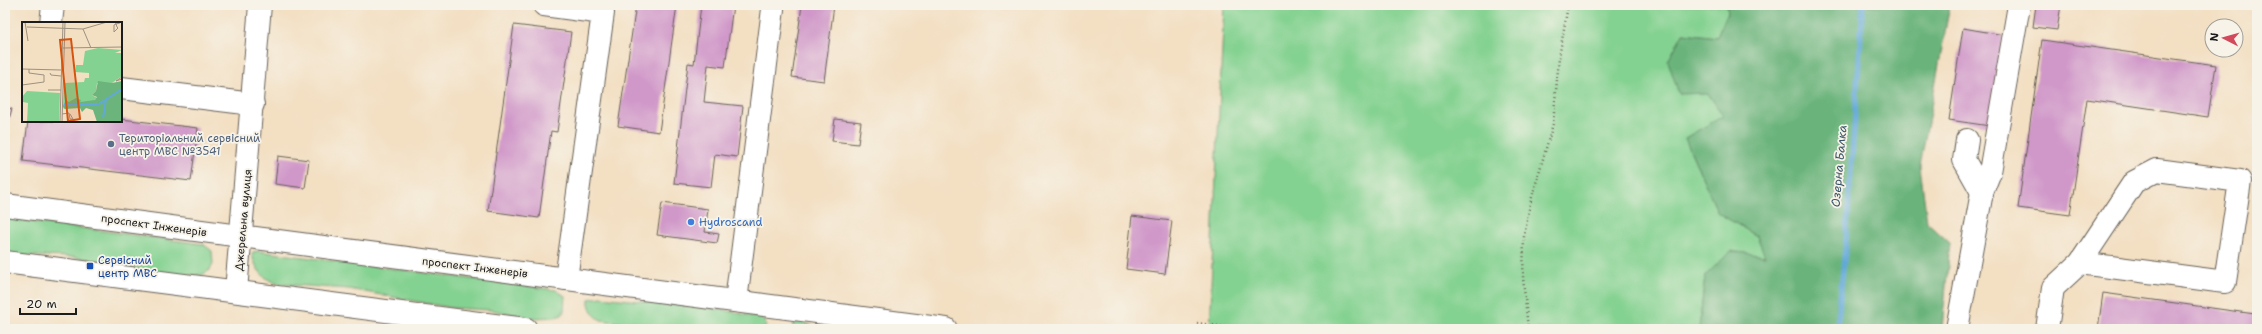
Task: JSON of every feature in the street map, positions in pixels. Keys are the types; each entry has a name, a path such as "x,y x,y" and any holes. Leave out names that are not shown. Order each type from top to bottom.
{"street":[{"path":"51,22 53,5"},
{"name":"Джерельна вулиця","path":"236,291 242,237 260,5"},
{"path":"544,5 603,13 566,279"},
{"path":"1957,329 1982,192 1990,172 2019,5"},
{"path":"736,301 773,9"},
{"path":"122,88 253,104"},
{"path":"1966,140 1964,160 1982,192"},
{"path":"2047,329 2053,288 2080,262 2134,182 2157,170 2240,181 2226,282 2080,262"},
{"name":"проспект Інженерів","path":"5,205 946,329"},
{"path":"5,262 526,329"}],"path":[{"path":"1528,329 1524,278 1524,237 1530,204 1553,124 1559,58 1568,5"},
{"path":"1198,323 1242,329"}],"green space":[{"path":"1224,5 1727,5 1728,12 1717,37 1683,33 1708,93 1724,116 1685,138 1718,213 1757,236 1766,256 1705,276 1699,329 1209,329"},
{"path":"1727,5 1950,5 1920,166 1927,222 1950,243 1942,329 1699,329 1705,276 1731,251 1765,256 1757,236 1718,213 1685,138 1723,116 1708,93 1679,94 1668,61 1683,33 1717,37 1728,12"},
{"path":"5,218 203,244 212,251 213,264 210,270 202,275 173,275 150,269 127,267 105,261 72,257 5,255"},
{"path":"258,251 556,290 565,296 564,311 562,315 555,317 534,318 491,310 452,308 349,289 279,284 269,280 258,270 252,255 253,252"},
{"path":"601,297 724,310 761,318 765,321 766,326 764,329 665,329 601,320 589,306 589,299"},
{"path":"799,321 823,329 792,329 793,324"}],"building":[{"path":"636,5 677,5 659,132 618,126"},
{"path":"701,5 733,5 725,67 708,65 704,102 743,106 737,157 715,154 711,187 674,183 688,63 694,64"},
{"path":"802,5 834,5 824,81 792,77"},
{"path":"2036,5 2061,5 2057,30 2033,27"},
{"path":"514,25 571,32 557,132 551,131 539,218 488,211"},
{"path":"1963,28 2004,35 1990,126 1949,120"},
{"path":"2042,40 2216,65 2208,117 2087,99 2070,215 2018,208"},
{"path":"5,107 12,109 6,129 5,128"},
{"name":"Територіальний сервісний центр МВС №3541","path":"122,119 198,128 191,181 23,161 28,122 122,122"},
{"path":"835,119 861,122 858,144 832,141"},
{"path":"278,156 309,160 305,188 275,184"},
{"path":"662,203 708,209 705,232 719,234 717,243 657,235"},
{"path":"1132,216 1172,221 1165,274 1126,269"},
{"path":"2103,293 2255,314 2257,308 2257,329 2098,329"}],"waterway":[{"name":"Озерна Балка","path":"1837,329 1846,239 1863,5"}],"place":[{"name":"Територіальний сервісний центр МВС №3541","path":"111,144"},
{"name":"Hydroscand","path":"691,222"},
{"name":"Сервісний центр МВС","path":"90,266"}]}
